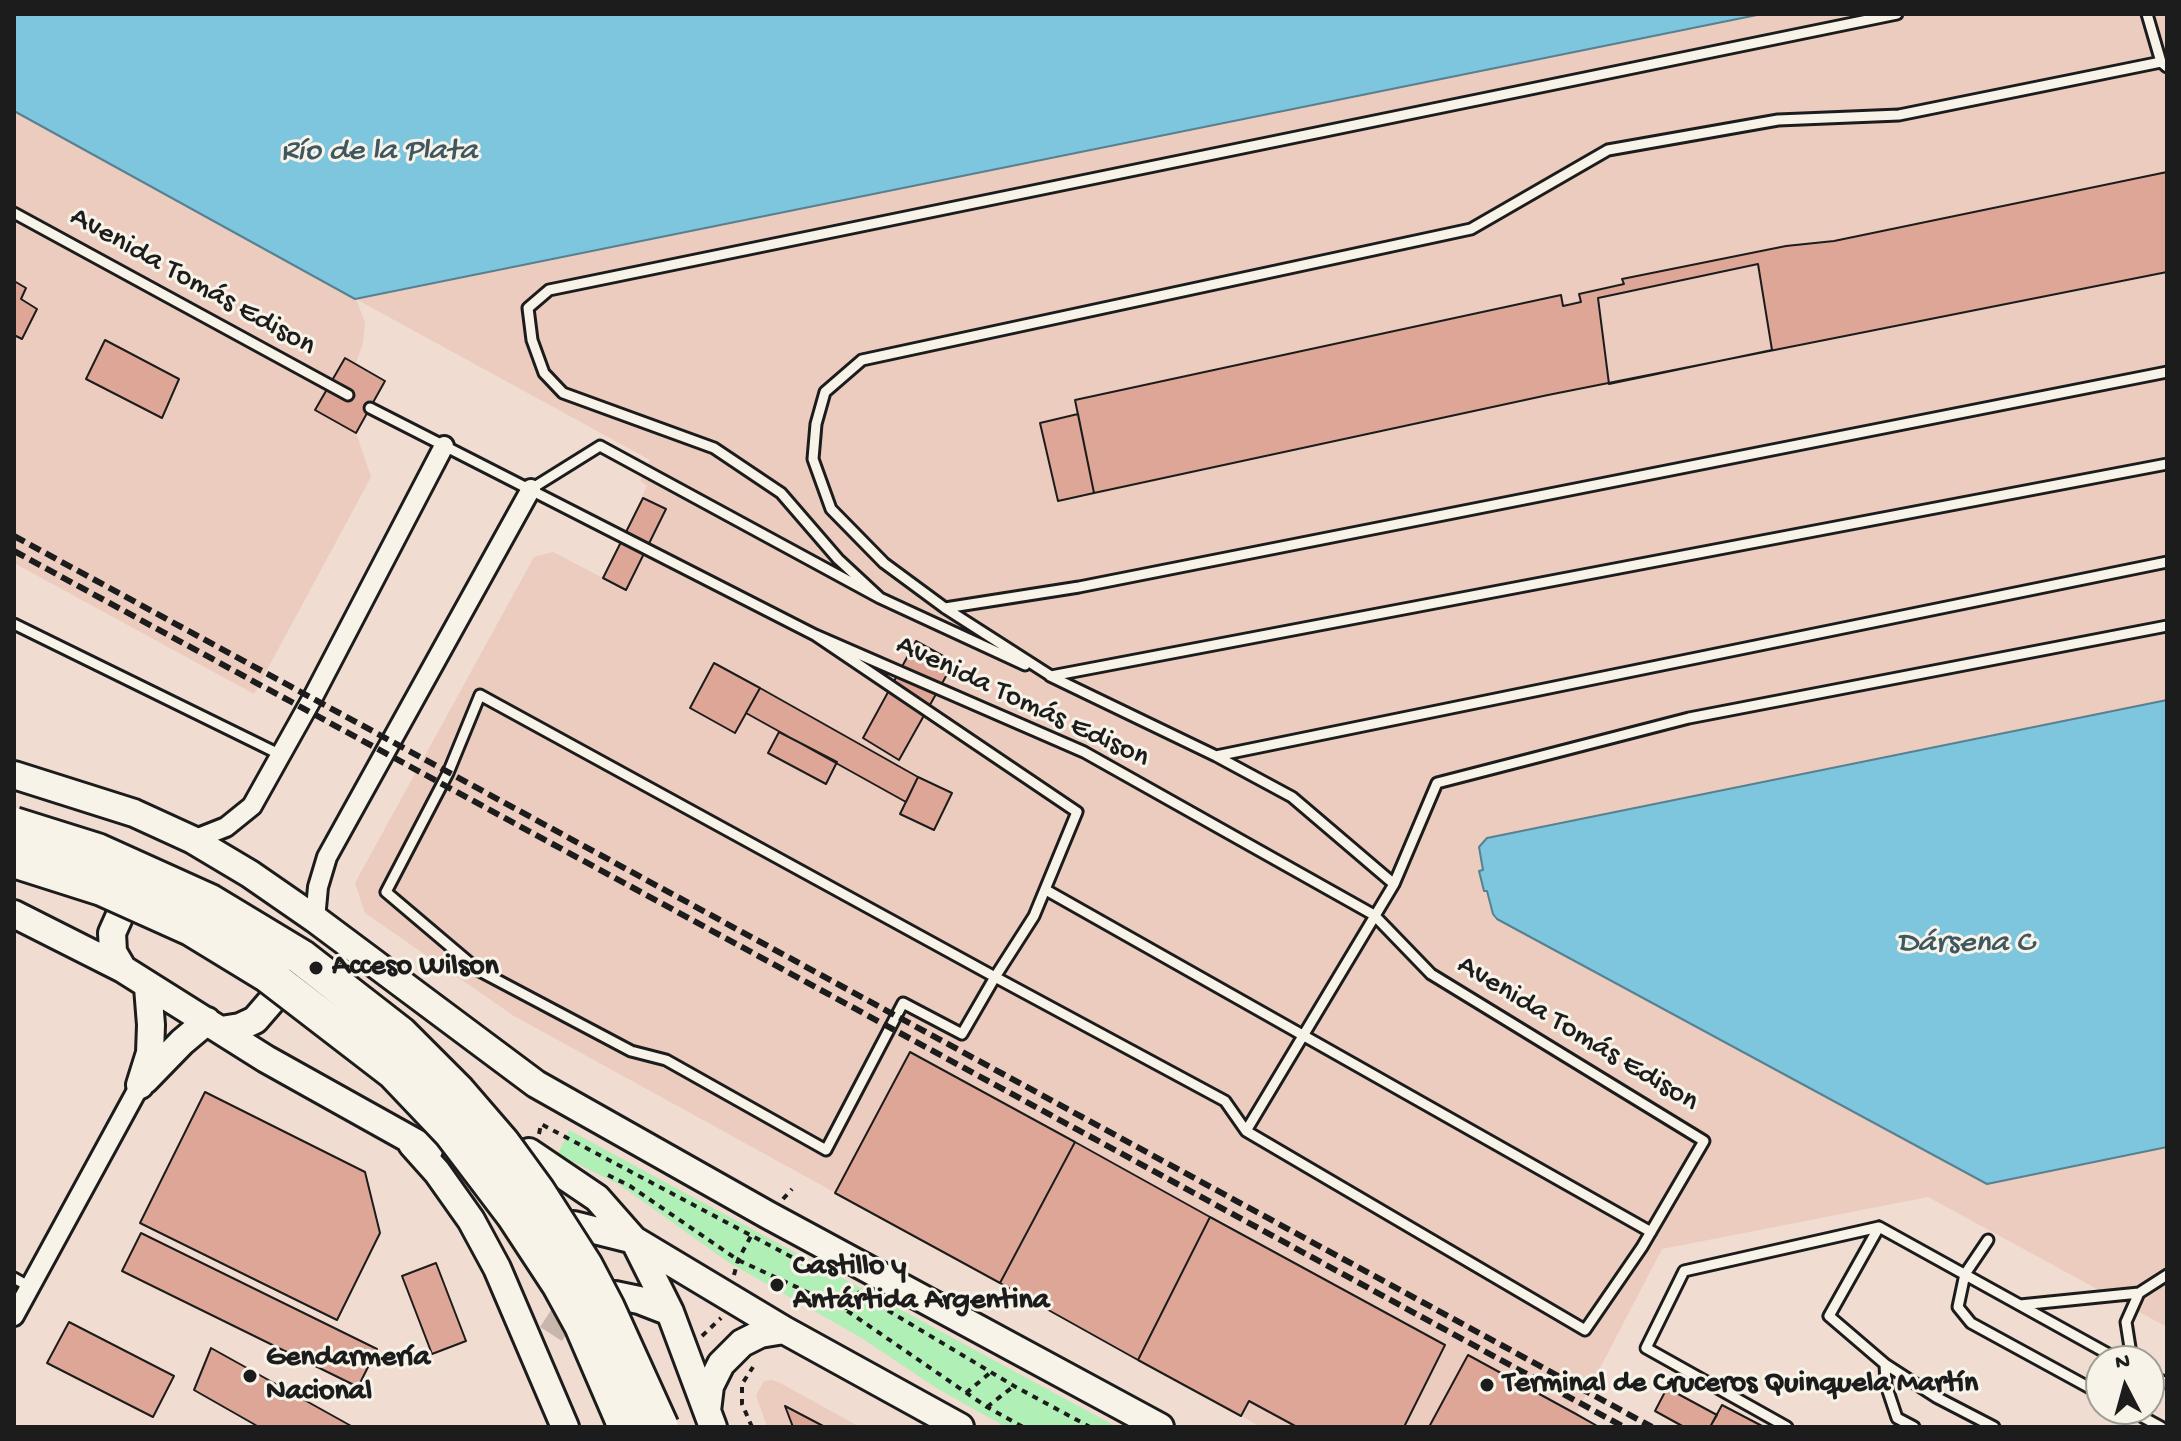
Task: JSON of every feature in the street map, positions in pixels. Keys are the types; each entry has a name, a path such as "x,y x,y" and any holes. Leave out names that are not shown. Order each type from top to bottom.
{"highway":[{"path":"14,825 97,851 210,902 301,957 400,1034 458,1092 502,1143 537,1191 585,1266 661,1427"},
{"path":"14,860 102,888 191,928 268,975 394,1072 479,1166 529,1238 582,1325 626,1427"}],"main road":[{"path":"14,775 134,813 193,840 250,874 315,919 536,1084 768,1215 1160,1427"},
{"path":"14,914 123,969 266,1059 429,1150"},
{"path":"120,915 112,933 112,942 113,952 123,969"},
{"path":"140,1085 150,1053 148,987"},
{"path":"140,1085 182,1042 214,1026 240,1027 255,1020 274,998"},
{"path":"405,1136 437,1172 471,1220 497,1268 565,1427"},
{"path":"534,1147 597,1198 634,1240 670,1312 710,1419"},
{"path":"574,1225 634,1240 784,1330 960,1427"},
{"path":"615,1295 670,1312"},
{"path":"710,1419 710,1386 721,1364 742,1343 760,1334 784,1330"},
{"path":"541,1369 551,1334"}],"street":[{"path":"193,840 226,827 252,806 444,446"},
{"path":"315,919 318,887 327,857 531,489"},
{"path":"14,1316 22,1283 140,1085"}],"lane":[{"path":"880,598 838,559 781,493 714,448 563,393 544,373 532,340 528,308 549,290 1897,14"},
{"path":"2147,14 2164,65 1899,115 1778,120 1608,150 1471,229 862,360 825,392 816,424 813,459 831,509 884,563 945,608 1051,676 2167,464"},
{"name":"Avenida Tomás Edison","path":"14,213 348,395"},
{"path":"945,608 1110,581 2167,372"},
{"name":"Avenida Tomás Edison","path":"370,408 815,635 1084,752 1374,915 1431,974 1704,1141 1651,1232"},
{"path":"531,489 600,446 880,598 1051,676 1216,756 1292,797 1394,884"},
{"path":"1216,756 2167,562"},
{"path":"14,624 281,755"},
{"path":"1246,1131 1394,884 1437,783 1689,718 2167,626"},
{"path":"815,635 1077,812 1034,916 995,977 962,1034 903,1003 826,1150 666,1060 631,1051 478,970 386,892 448,773 480,695 995,977 1225,1101 1246,1131 1585,1330 1651,1232 1046,890"},
{"path":"1879,1227 1829,1316 1885,1364 1936,1397 1994,1427"},
{"path":"1787,1427 1646,1348 1684,1271 1879,1227 2092,1345"},
{"path":"1988,1240 1965,1274 1958,1307 1971,1323 2085,1385"},
{"path":"2020,1305 2139,1293 2167,1275"},
{"path":"2130,1345 2126,1322 2139,1293"},
{"path":"1885,1364 1886,1385 1897,1418 1914,1427"}],"path":[{"path":"534,1147 541,1124 807,1265"},
{"path":"604,1173 630,1186 738,1260 846,1310 987,1407 1023,1427"},
{"path":"846,1310 849,1287 1014,1386 1090,1427"},
{"path":"752,1427 742,1404 742,1384 759,1359"},
{"path":"966,1393 991,1372"},
{"path":"987,1407 1014,1386"}],"shaded area":[{"path":"1762,14 2167,14 2167,700 1487,838 1479,847 1493,914 1987,1184 2167,1147 2167,1327 1928,1197 1662,1249 1576,1414 1468,1355 1429,1427 1261,1427 514,1016 365,913 355,883 534,557 553,552 603,578 647,486 640,481 650,460 356,299 365,323 363,343 335,421 356,433 371,477 254,694 14,563 14,111 355,299"},
{"path":"772,1380 860,1427 767,1427 756,1395 764,1381"}],"green space":[{"path":"569,1130 1117,1427 1006,1427 938,1389 860,1337 728,1262 620,1185 558,1154"}],"water":[{"name":"Río de la Plata","path":"14,14 1762,14 355,299 14,111"},
{"name":"Dársena C","path":"2167,700 2167,1147 1987,1184 1497,919 1487,891 1484,891 1479,871 1483,870 1479,847 1487,838"}],"building":[{"path":"2167,172 2167,272 1548,395 1094,493 1075,400 1561,295 1563,306 1581,302 1579,294 1624,284 1622,279 1786,246 1834,241"},
{"path":"1758,264 1772,350 1609,384 1598,298"},
{"path":"14,281 26,288 21,299 37,309 22,339 14,335"},
{"path":"105,340 179,379 162,418 86,379"},
{"path":"345,358 385,381 356,433 315,410"},
{"path":"1078,414 1094,493 1058,501 1040,423"},
{"path":"643,498 666,509 626,590 603,578"},
{"path":"916,641 954,662 899,760 863,738"},
{"path":"714,663 760,688 735,733 690,708"},
{"path":"760,688 918,777 906,802 746,713"},
{"path":"779,732 837,762 826,784 768,753"},
{"path":"918,777 952,793 934,830 900,814"},
{"path":"910,1052 1075,1142 1000,1283 835,1193"},
{"path":"205,1092 365,1172 380,1233 337,1320 140,1223"},
{"path":"1075,1142 1210,1217 1138,1360 1000,1283"},
{"path":"1210,1217 1445,1345 1404,1427 1297,1427 1249,1401 1241,1416 1138,1360"},
{"path":"141,1233 377,1349 358,1387 122,1271"},
{"path":"436,1263 466,1341 432,1354 402,1276"},
{"path":"69,1322 174,1376 153,1417 47,1363"},
{"path":"211,1348 353,1427 259,1427 194,1390"},
{"name":"Terminal de Cruceros Quinquela Martín","path":"1468,1355 1576,1414 1599,1427 1429,1427"},
{"path":"1667,1388 1717,1415 1710,1427 1684,1427 1655,1411"},
{"path":"1722,1405 1764,1427 1710,1427"},
{"path":"785,1406 825,1427 793,1427"}],"tunnel":[{"path":"429,1150 483,1178"},
{"path":"551,1334 564,1314 587,1300"}],"railway":[{"path":"14,536 1652,1427"},
{"path":"14,551 1624,1427"}],"place":[{"name":"Acceso Wilson","path":"316,968"},
{"name":"Castillo y Antártida Argentina","path":"777,1285"},
{"name":"Gendarmería Nacional","path":"250,1376"},
{"name":"Terminal de Cruceros Quinquela Martín","path":"1487,1385"}]}
